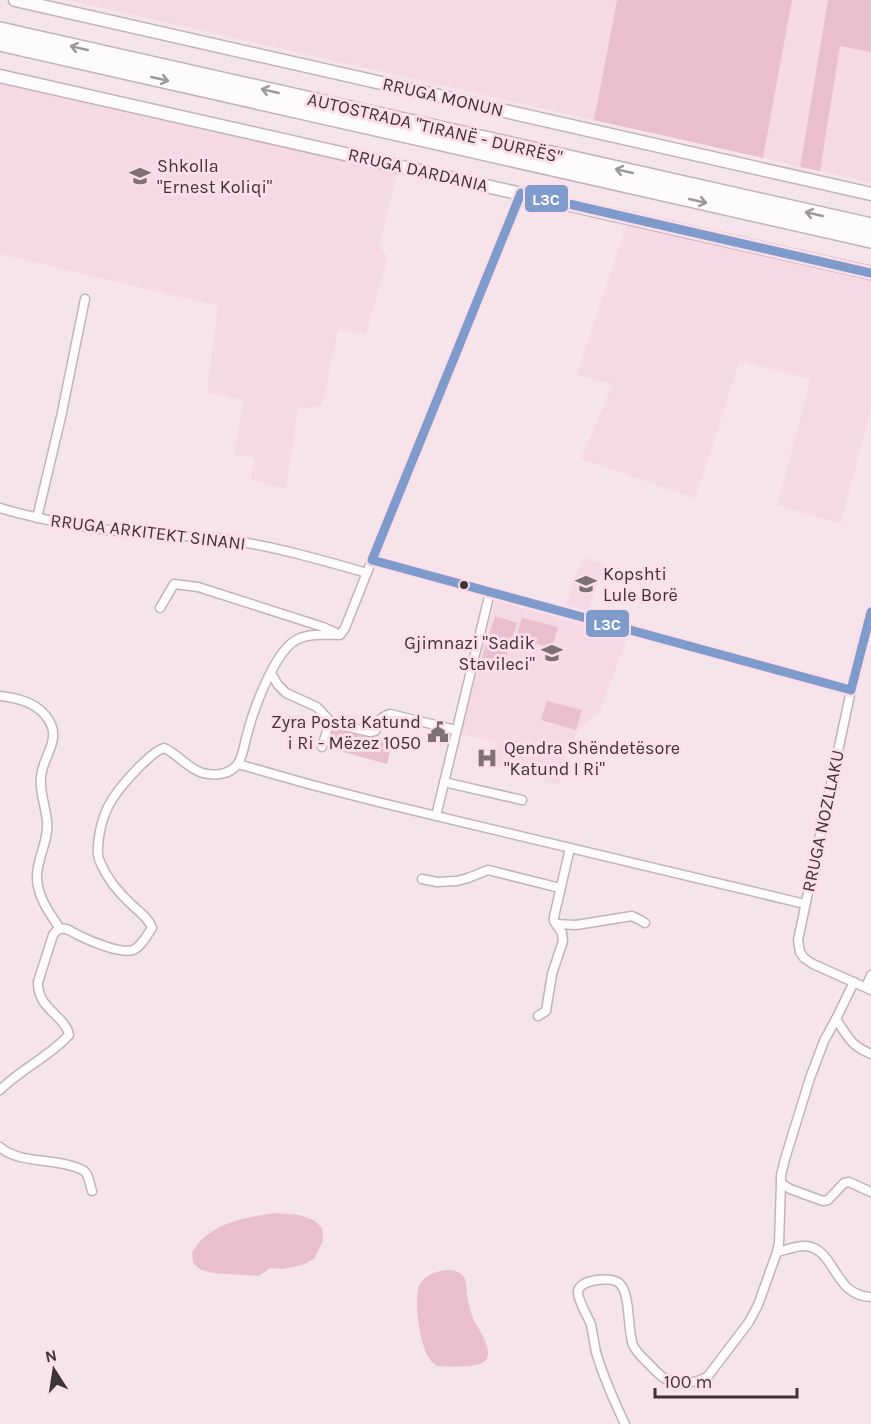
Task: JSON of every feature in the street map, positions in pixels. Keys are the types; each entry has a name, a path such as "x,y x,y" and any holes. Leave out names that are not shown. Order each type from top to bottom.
{"highway":[{"name":"AUTOSTRADA \"TIRANË - DURRËS\"","path":"0,30 871,226"},
{"name":"AUTOSTRADA \"TIRANË - DURRËS\"","path":"0,44 871,240"}],"main road":[{"name":"RRUGA MONUN","path":"15,0 871,194"},
{"name":"RRUGA DARDANIA","path":"0,76 871,273"}],"street":[{"path":"340,635 345,628 521,194"},
{"path":"37,518 61,417 85,299"},
{"name":"RRUGA ARKITEKT SINANI","path":"0,508 82,527 229,540 284,551 367,573"},
{"path":"372,560 851,690"},
{"path":"160,608 174,584 198,587 323,627 340,635"},
{"path":"436,816 490,592"},
{"name":"RRUGA NOZLLAKU","path":"868,988 804,958 800,952 798,940 851,690 871,612"},
{"path":"0,1090 69,1035 67,1026 45,1005 38,988 38,982 56,931 69,930 95,942 131,950 136,948 152,928 146,918 116,888 99,861 97,850 100,831 109,804 121,786 152,755 165,748 193,769 204,774 230,772 238,764 255,706 286,648 296,639 306,636 340,635"},
{"path":"271,673 286,693 317,707 335,724 370,732 375,731 382,716 390,714 456,730"},
{"path":"0,696 32,704 41,710 52,727 54,735 42,770 41,780 47,822 45,843 37,874 41,897 60,929"},
{"path":"322,747 330,721"},
{"path":"238,764 436,816 805,904"},
{"path":"444,782 522,800"},
{"path":"538,1016 546,1011 552,974 563,941 562,933 554,917 570,848"},
{"path":"422,879 437,882 457,881 488,870 560,888"},
{"path":"556,924 576,924 632,916 645,924"},
{"path":"868,988 871,975"},
{"path":"625,1424 615,1404 596,1352 590,1323 578,1291 587,1282 600,1280 620,1284 625,1292 629,1331 636,1350 664,1377 674,1382 693,1383 708,1376 749,1322 758,1305 779,1243 781,1175 784,1159 824,1041 854,982"},
{"path":"836,1019 852,1043 871,1054"},
{"path":"0,1147 20,1157 68,1164 83,1170 92,1191"},
{"path":"781,1183 790,1189 823,1201 828,1200 844,1183 849,1182 871,1192"},
{"path":"777,1252 801,1246 809,1246 818,1250 829,1261 840,1280 848,1288 857,1294 871,1297"}],"shaded area":[{"path":"68,0 617,0 594,120"},
{"path":"617,0 792,0 763,158 594,120"},
{"path":"792,0 828,0 800,167 763,158"},
{"path":"828,0 871,0 871,52 840,46 820,171 800,167"},
{"path":"840,45 871,52 871,183 820,171"},
{"path":"0,76 399,166 379,246 388,257 366,334 338,330 322,406 298,409 286,489 251,479 254,458 234,454 243,400 207,392 218,306 0,254"},
{"path":"629,218 871,273 871,407 841,524 777,505 811,379 740,361 695,498 581,459 613,384 577,375"},
{"name":"Kopshti Lule Borë","path":"583,557 605,565 588,611 566,604"},
{"path":"495,599 629,634 599,713 580,728 568,749 559,785 542,781 543,775 492,764 497,742 461,734"},
{"path":"495,616 517,623 502,671 480,664"},
{"path":"522,618 558,627 552,648 516,638"},
{"path":"547,701 582,710 576,730 541,720"},
{"path":"330,727 392,743 387,764 325,747"},
{"path":"276,1213 300,1215 315,1221 322,1228 323,1241 314,1259 302,1265 283,1269 270,1268 259,1276 212,1273 201,1270 193,1263 192,1252 201,1240 217,1228 246,1218"},
{"path":"448,1270 464,1277 472,1315 488,1350 483,1363 437,1366 429,1358 424,1348 417,1306 419,1287 427,1276"}],"transit line":[{"name":"L3C","path":"871,273 521,193 372,560 851,690 871,612"}],"place":[{"name":"Shkolla \"Ernest Koliqi\"","path":"140,176"},
{"name":"Kopshti Lule Borë","path":"586,584"},
{"name":"Gjimnazi \"Sadik Stavileci\"","path":"552,653"},
{"name":"Zyra Posta Katund i Ri - Mëzez 1050","path":"438,732"},
{"name":"Qendra Shëndetësore \"Katund I Ri\"","path":"487,758"}]}
